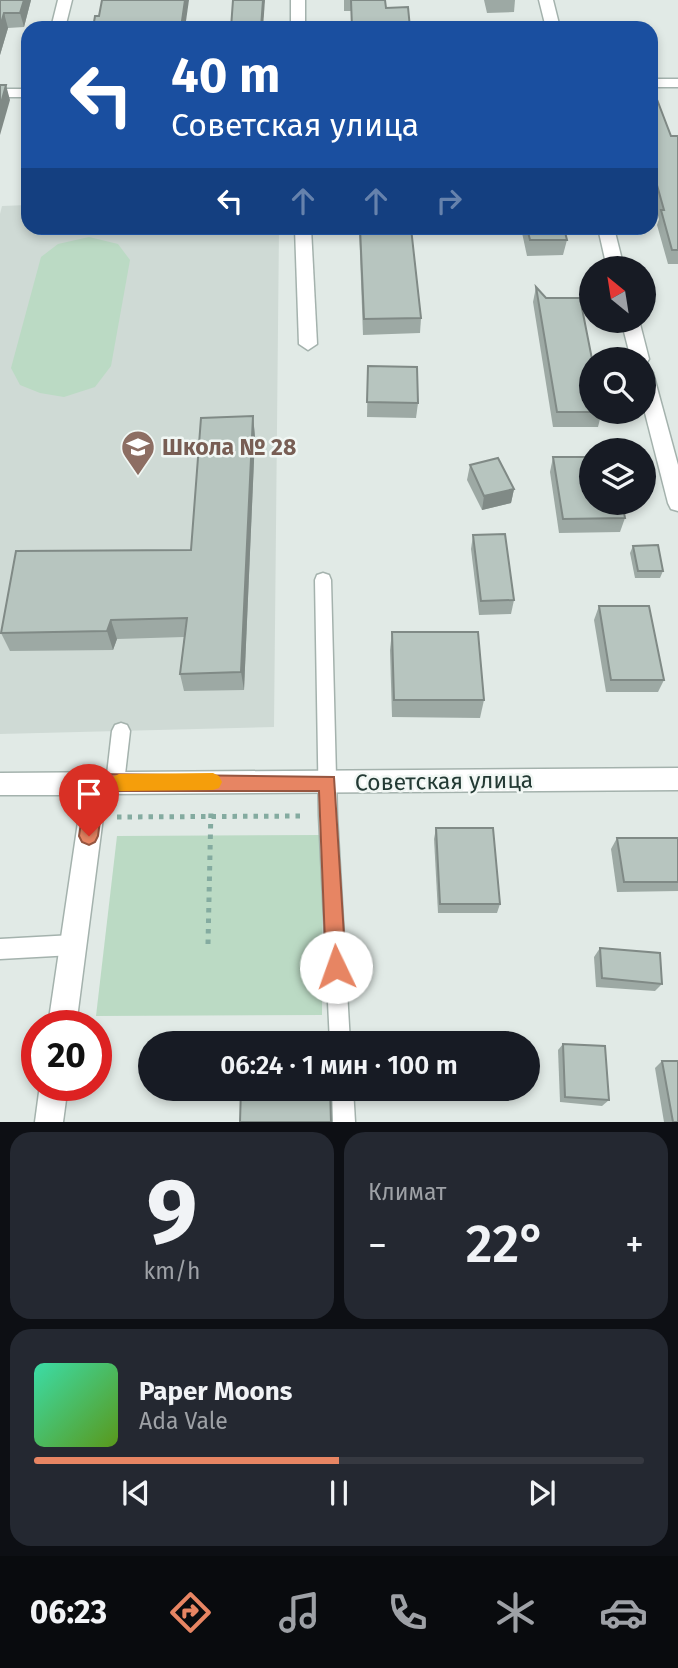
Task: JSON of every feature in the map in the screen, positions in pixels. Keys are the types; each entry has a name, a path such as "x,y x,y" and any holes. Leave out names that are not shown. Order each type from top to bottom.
{"street":[{"path":"60,21 65,0"},
{"path":"298,0 298,21"},
{"path":"546,0 551,21"},
{"path":"658,83 678,83"},
{"path":"0,93 21,93"},
{"path":"303,235 308,344"},
{"path":"608,235 613,256"},
{"path":"656,419 678,503"},
{"name":"Советская улица","path":"0,784 678,779"},
{"path":"64,1010 92,817 105,783"},
{"path":"49,1122 52,1101"}],"lane":[{"path":"323,580 328,816 339,1031"},
{"path":"105,783 121,731"},
{"path":"0,949 73,946"},
{"path":"343,1101 344,1122"}],"path":[{"path":"208,944 211,782"},
{"path":"92,817 328,816"}],"shaded area":[{"name":"Школа № 28","path":"21,205 21,235 279,235 274,727 0,734 2,206"}],"green space":[{"path":"89,237 118,244 130,260 111,366 95,387 64,397 40,393 20,385 11,368 41,257 58,244"},
{"path":"323,835 322,1015 112,1016 112,1010 97,1010 117,836"}],"building":[{"path":"0,0 24,0 20,13 4,13 0,27"},
{"path":"102,0 185,0 182,21 94,21 95,16 99,16"},
{"path":"233,0 263,0 262,21 232,21"},
{"path":"351,0 385,0 386,8 408,7 409,21 352,21"},
{"path":"0,85 6,85 0,107"},
{"path":"658,102 671,136 678,136 678,250 672,250 661,210 664,210 658,189"},
{"path":"360,235 412,235 421,318 364,319"},
{"path":"529,235 566,235 567,240 530,240"},
{"path":"536,287 546,298 579,298 579,333 587,333 590,347 579,347 579,412 557,412"},
{"path":"368,366 417,367 418,403 367,402"},
{"path":"253,416 241,672 180,674 187,618 111,620 107,631 1,633 16,551 191,550 201,418"},
{"path":"553,457 579,457 579,515 624,515 625,518 563,519"},
{"path":"498,458 514,489 484,496 470,465"},
{"path":"505,534 514,600 481,601 473,535"},
{"path":"658,545 663,571 638,571 633,546"},
{"path":"599,606 649,606 664,680 611,680"},
{"path":"392,632 478,632 484,700 394,700"},
{"path":"436,828 493,828 500,904 440,904"},
{"path":"617,838 678,838 678,882 624,882"},
{"path":"600,948 660,953 662,984 602,978"},
{"path":"563,1044 605,1046 609,1100 565,1097"},
{"path":"662,1061 678,1061 678,1122 673,1122"},
{"path":"241,1101 330,1101 331,1122 240,1122"}],"slow traffic":[{"path":"119,783 213,782"}],"place":[{"name":"Школа № 28","path":"138,477"}],"route":[{"path":"89,836 96,783 328,783 336,967"}]}
